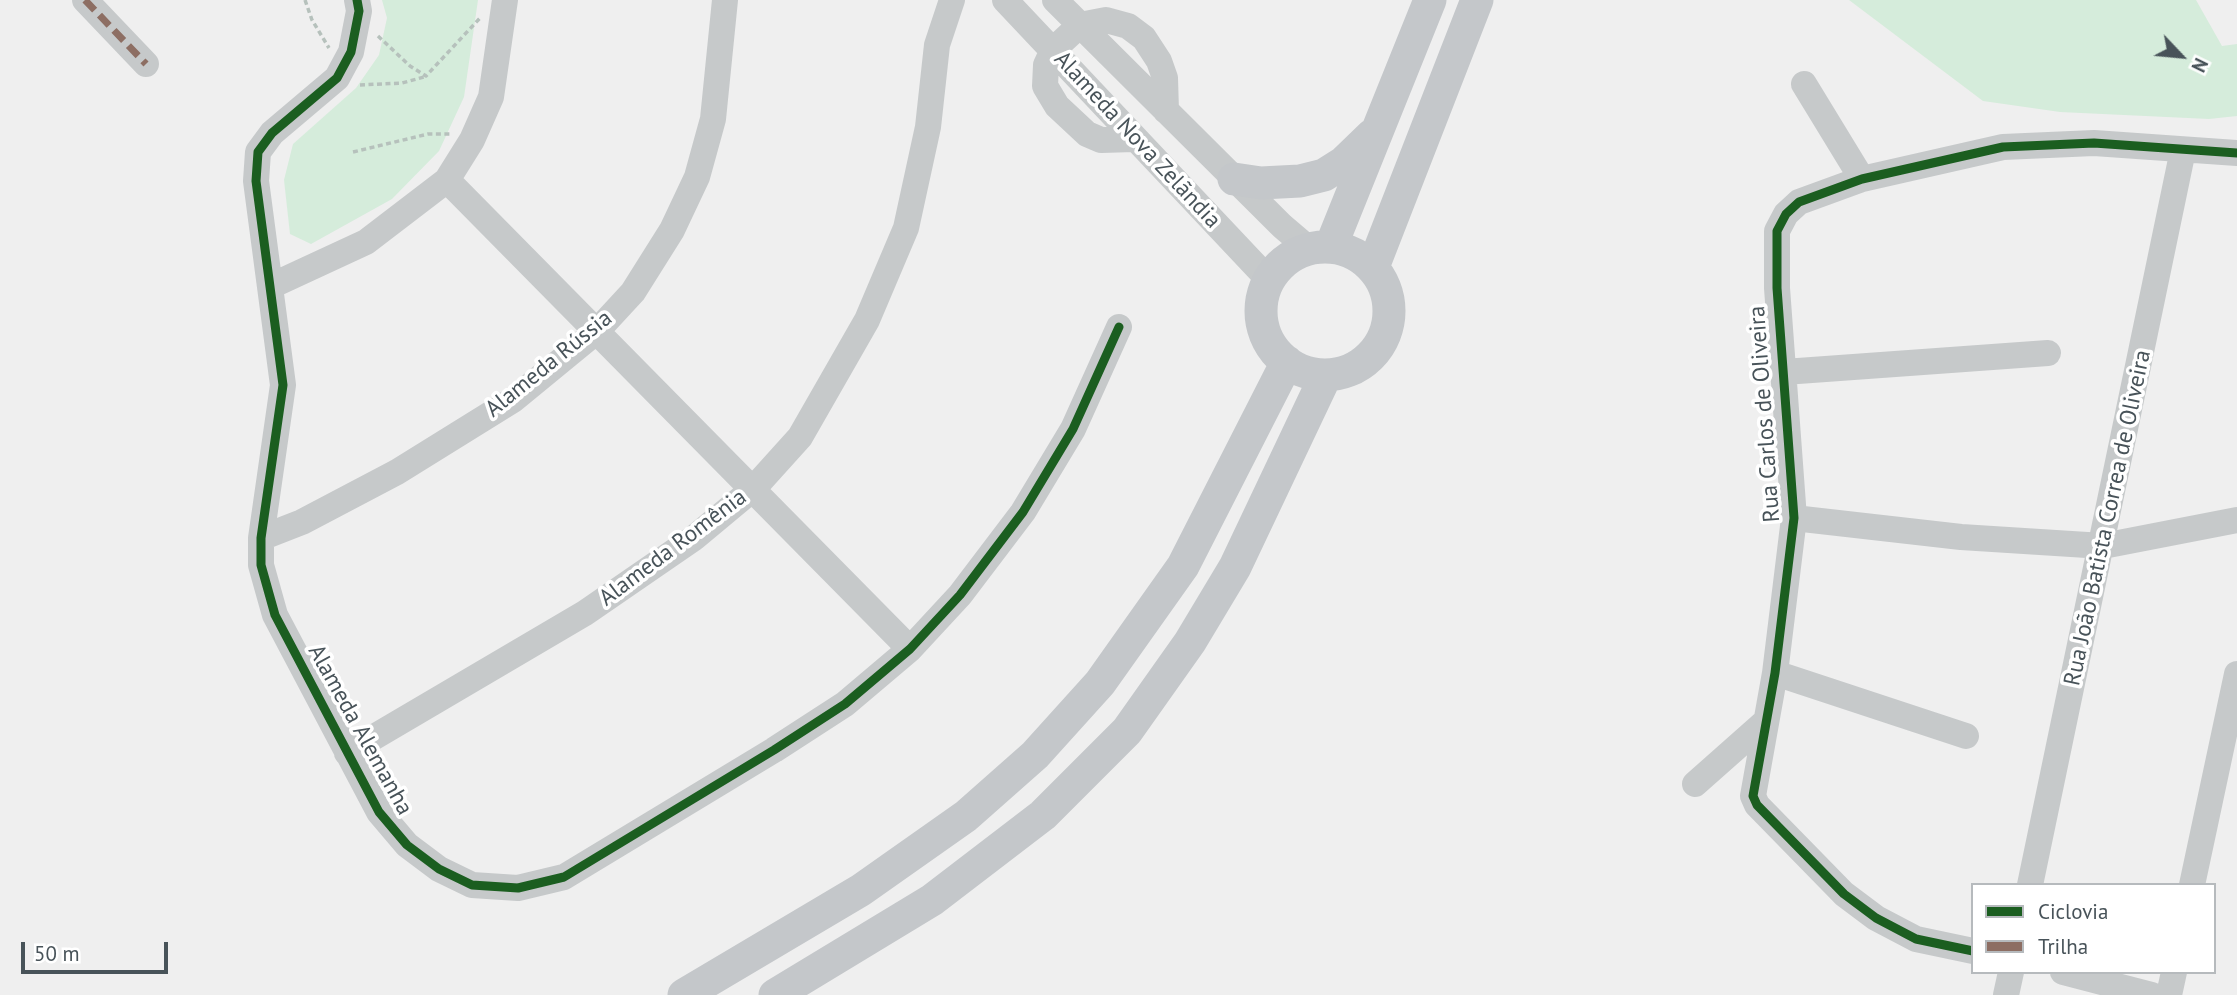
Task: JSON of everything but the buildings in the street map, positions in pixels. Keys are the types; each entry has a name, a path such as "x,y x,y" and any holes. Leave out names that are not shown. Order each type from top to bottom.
{"main road":[{"path":"1320,248 1378,128 1430,0"},
{"path":"1373,267 1477,0"},
{"path":"1234,179 1261,183 1300,181 1324,175 1343,163 1378,128"},
{"path":"1320,248 1346,250 1373,267 1384,285 1389,305 1387,326 1379,345 1365,360 1347,371 1326,375 1306,372 1287,362 1272,345 1263,324 1261,309 1269,280 1293,255 1320,248"},
{"path":"684,995 861,890 966,816 1035,755 1100,683 1183,566 1287,362"},
{"path":"775,995 932,900 1043,815 1128,731 1190,642 1235,567 1326,375"}],"street":[{"path":"85,0 146,64"},
{"name":"Alameda Alemanha","path":"357,0 359,11 351,51 337,78 271,133 258,152 256,181 283,385 261,538 261,565 275,615 379,812 407,845 439,869 472,885 518,888 564,877 845,704 910,649 960,596 1023,512 1073,429 1119,327"},
{"name":"Alameda Rússia","path":"261,538 302,522 397,472 513,400 597,331 633,292 672,230 697,177 713,119 725,0"},
{"name":"Alameda Romênia","path":"347,753 586,613 694,538 754,488 800,437 867,320 906,229 928,127 937,45 952,0"},
{"name":"Alameda Nova Zelãndia","path":"1005,0 1269,280"},
{"name":"Alameda Nova Zelãndia","path":"1055,0 1234,179 1320,248"},
{"path":"271,286 366,242 447,180 474,135 491,97 494,4"},
{"path":"1053,51 1080,25 1106,20 1128,26 1144,38 1159,61 1165,78 1166,111"},
{"path":"1804,84 1862,179"},
{"name":"Rua Carlos de Oliveira","path":"1971,951 1916,939 1876,918 1844,894 1758,805 1753,796 1775,673 1794,518 1777,288 1777,231 1786,214 1800,202 1862,179 2003,147 2094,143 2237,153"},
{"name":"Rua João Batista Correa de Oliveira","path":"2030,883 2103,546 2183,150"},
{"path":"447,180 910,649"},
{"path":"1784,372 2049,353"},
{"path":"1794,518 1961,537 2103,546 2237,520"},
{"path":"1775,673 1966,736"},
{"path":"2192,883 2237,674"},
{"path":"1695,784 1765,722"},
{"path":"2006,995 2011,974"},
{"path":"2071,974 2152,995"},
{"path":"2169,995 2174,974"}],"path":[{"path":"376,28 378,37 410,66 426,76 494,4"},
{"path":"353,152 428,134 474,135"}],"green space":[{"path":"382,0 478,0 464,97 439,151 392,199 311,244 290,234 284,180 293,144 356,88 379,55 387,18"},
{"path":"1849,0 2196,0 2222,46 2237,44 2237,116 2209,119 2060,112 1983,101"}],"marked path":[{"path":"85,0 146,64"}],"cycle path":[{"path":"357,0 359,11 351,52 337,78 272,133 258,152 256,181 283,385 261,538 261,565 275,615 379,812 407,845 439,869 472,885 518,888 564,877 845,704 910,649 960,595 1023,512 1073,429 1119,327"},
{"path":"1971,951 1916,939 1876,918 1844,894 1757,805 1753,796 1775,673 1794,518 1777,288 1777,231 1786,214 1799,202 1862,179 2003,147 2094,143 2237,153"}]}
